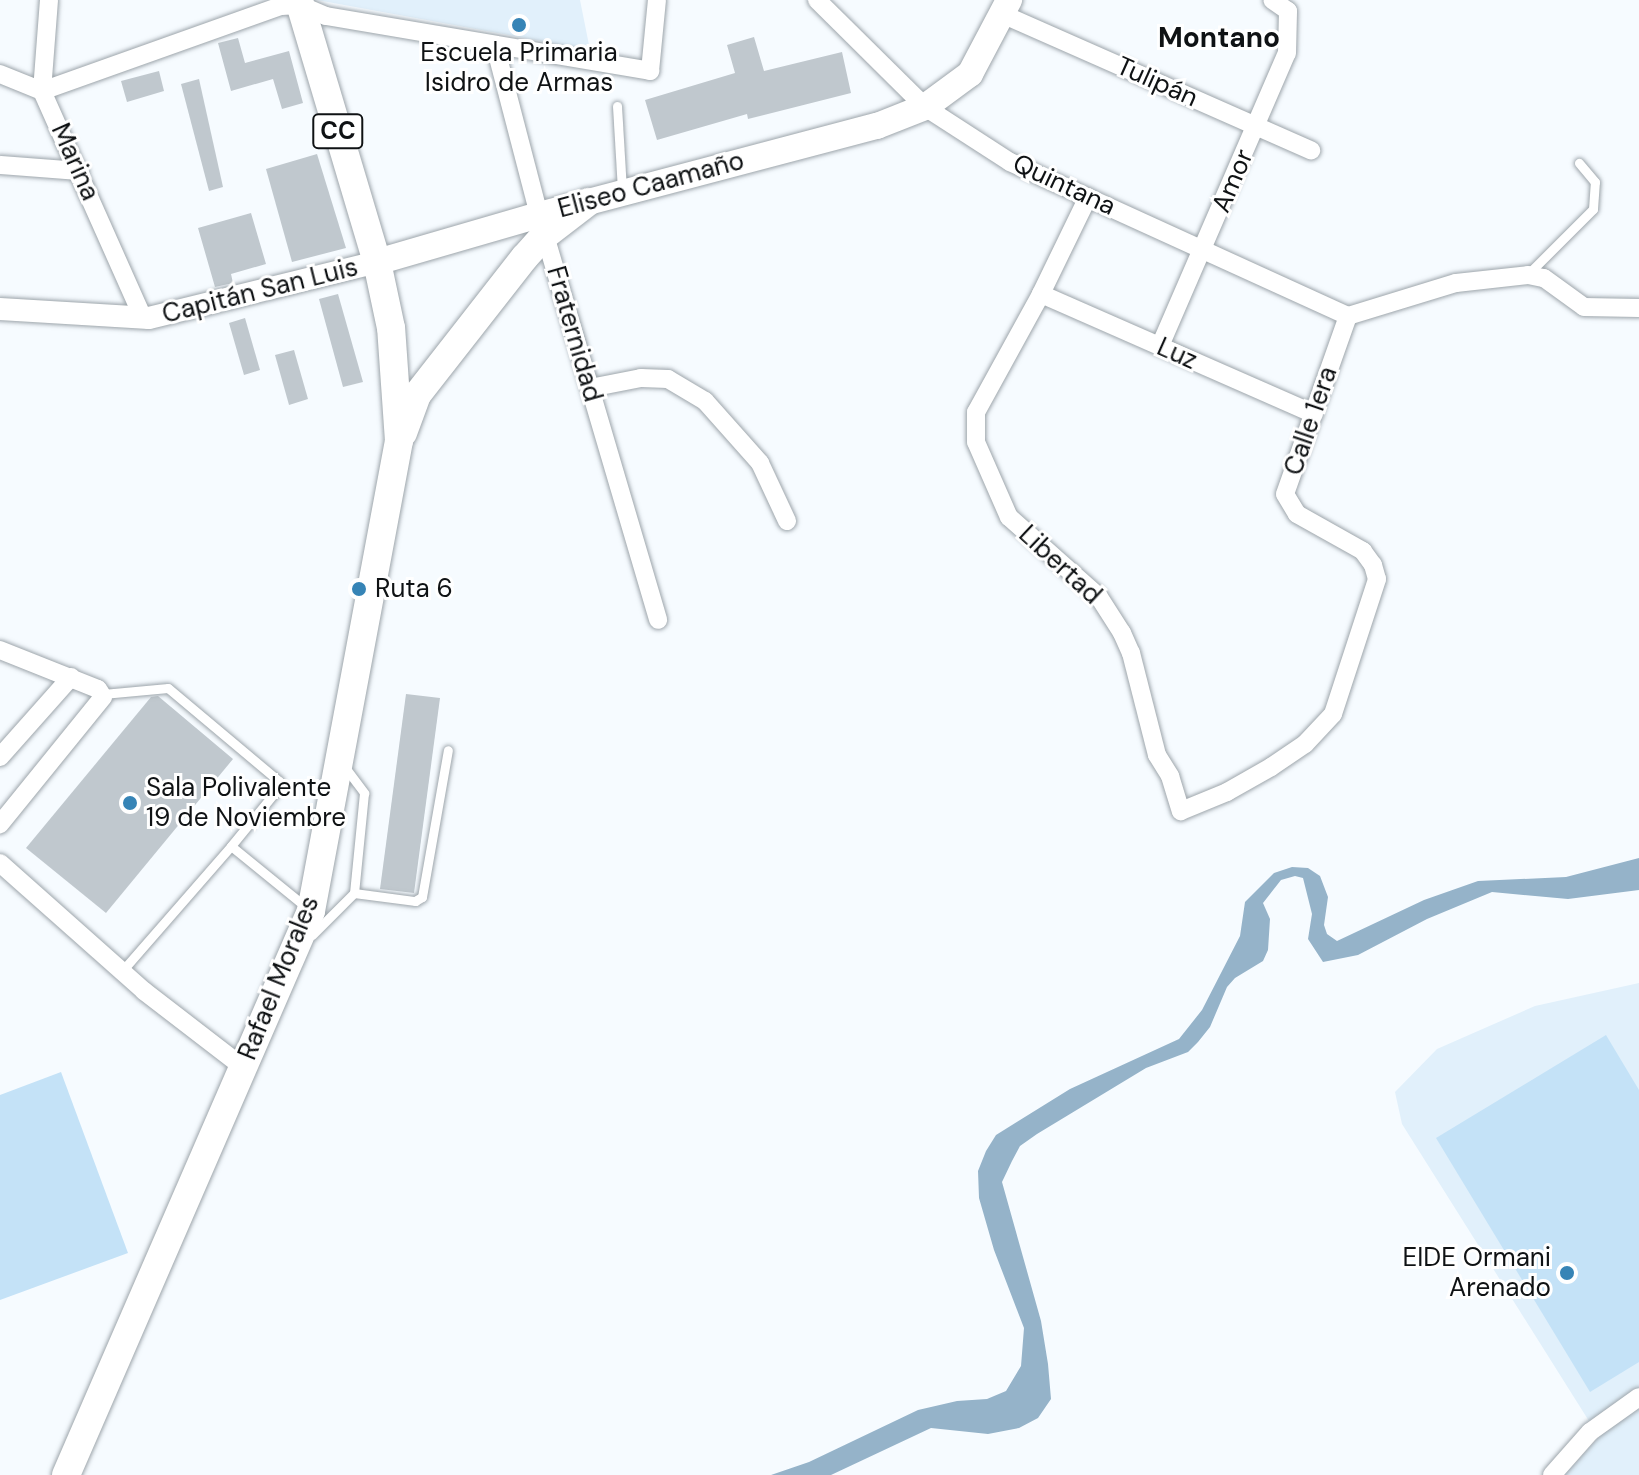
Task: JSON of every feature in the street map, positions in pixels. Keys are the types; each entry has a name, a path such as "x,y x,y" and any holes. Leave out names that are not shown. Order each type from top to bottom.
{"main road":[{"name":"CC","path":"300,3 377,262"},
{"name":"Eliseo Caamaño","path":"588,202 877,126 925,107 970,74 1006,7"},
{"path":"399,441 417,395 542,225 588,202"},
{"name":"Eliseo Caamaño","path":"377,262 542,225"},
{"name":"Rafael Morales","path":"66,1475 94,1417 311,911 399,441 391,328 377,262"}],"street":[{"name":"Marina","path":"49,0 42,91 143,318"},
{"path":"0,74 42,91 281,6 300,3 326,16 650,71 657,0"},
{"name":"Quintana","path":"817,0 925,107 1010,162 1348,316"},
{"name":"Amor","path":"1160,346 1287,53 1280,6"},
{"name":"Tulipán","path":"1006,7 1311,150"},
{"name":"Fraternidad","path":"495,46 542,225 658,620"},
{"path":"0,165 80,171"},
{"name":"Libertad","path":"1088,197 1041,294 976,412 976,442 1009,517 1099,597 1122,633 1131,653 1157,755 1170,776 1181,811 1227,792 1271,767 1305,744 1333,714"},
{"name":"Capitán San Luis","path":"0,309 143,318 377,262"},
{"path":"1348,316 1456,283 1528,275 1544,278 1584,307 1639,308"},
{"name":"Luz","path":"1041,294 1314,414"},
{"name":"Calle 1era","path":"1333,714 1377,579 1373,565 1363,551 1297,514 1285,494 1348,316"},
{"path":"590,388 641,378 668,379 705,401 760,463 787,521"},
{"path":"0,650 71,677 103,694 103,699 0,824"},
{"path":"0,757 71,677"},
{"path":"0,863 122,971 244,1068"},
{"path":"1552,1475 1590,1432 1639,1397"}],"lane":[{"path":"617,106 622,193"},
{"path":"1528,275 1593,209 1595,182 1579,163"},
{"path":"103,694 168,688 279,781 276,791 231,846 122,971"},
{"path":"354,893 415,901 422,897 448,750"},
{"path":"292,955 354,893 364,793 339,760"},
{"path":"231,846 311,911"}],"shaded area":[{"name":"Escuela Primaria Isidro de Armas","path":"317,0 580,0 590,50"},
{"path":"1639,858 1639,890 1568,899 1492,892 1427,919 1358,955 1323,962 1308,939 1312,914 1303,878 1295,876 1281,880 1263,903 1270,919 1268,950 1263,961 1235,978 1227,987 1210,1027 1198,1042 1188,1052 1146,1068 1020,1146 1002,1182 1041,1321 1048,1364 1051,1399 1038,1418 1019,1428 988,1434 931,1428 831,1475 771,1475 809,1462 918,1410 957,1401 987,1399 1006,1391 1021,1366 1024,1328 994,1250 979,1198 978,1171 986,1151 996,1135 1070,1089 1179,1039 1202,1010 1240,936 1245,902 1274,873 1292,867 1308,868 1320,876 1328,897 1324,925 1327,934 1337,941 1424,900 1478,881 1566,877"},
{"name":"EIDE Ormani Arenado","path":"1639,983 1639,1475 1564,1475 1599,1437 1402,1124 1395,1092 1437,1049 1535,1006"},
{"name":"EIDE Ormani Arenado","path":"1606,1035 1639,1090 1639,1362 1590,1392 1436,1138"},
{"path":"61,1072 128,1253 0,1300 0,1095"}],"building":[{"path":"754,37 764,71 842,52 851,93 748,119 747,114 657,140 645,100 735,73 727,45"},
{"path":"238,38 245,63 289,51 303,103 282,109 273,79 231,91 218,43"},
{"path":"159,71 164,91 127,102 121,81"},
{"path":"199,79 223,187 209,191 181,84"},
{"path":"317,154 346,248 292,262 266,169"},
{"path":"251,213 266,264 231,274 233,283 215,287 198,228"},
{"path":"338,294 363,382 343,387 319,299"},
{"path":"245,318 260,370 244,375 229,323"},
{"path":"294,350 308,399 289,405 275,355"},
{"path":"406,694 440,698 414,893 380,889"},
{"name":"Sala Polivalente 19 de Noviembre","path":"158,696 233,759 106,913 26,848 151,697"}],"place":[{"name":"Escuela Primaria Isidro de Armas","path":"519,25"},
{"name":"Ruta 6","path":"359,589"},
{"name":"Sala Polivalente 19 de Noviembre","path":"130,803"},
{"name":"EIDE Ormani Arenado","path":"1567,1273"}],"district":[{"name":"Montano","path":"1219,38"}]}
